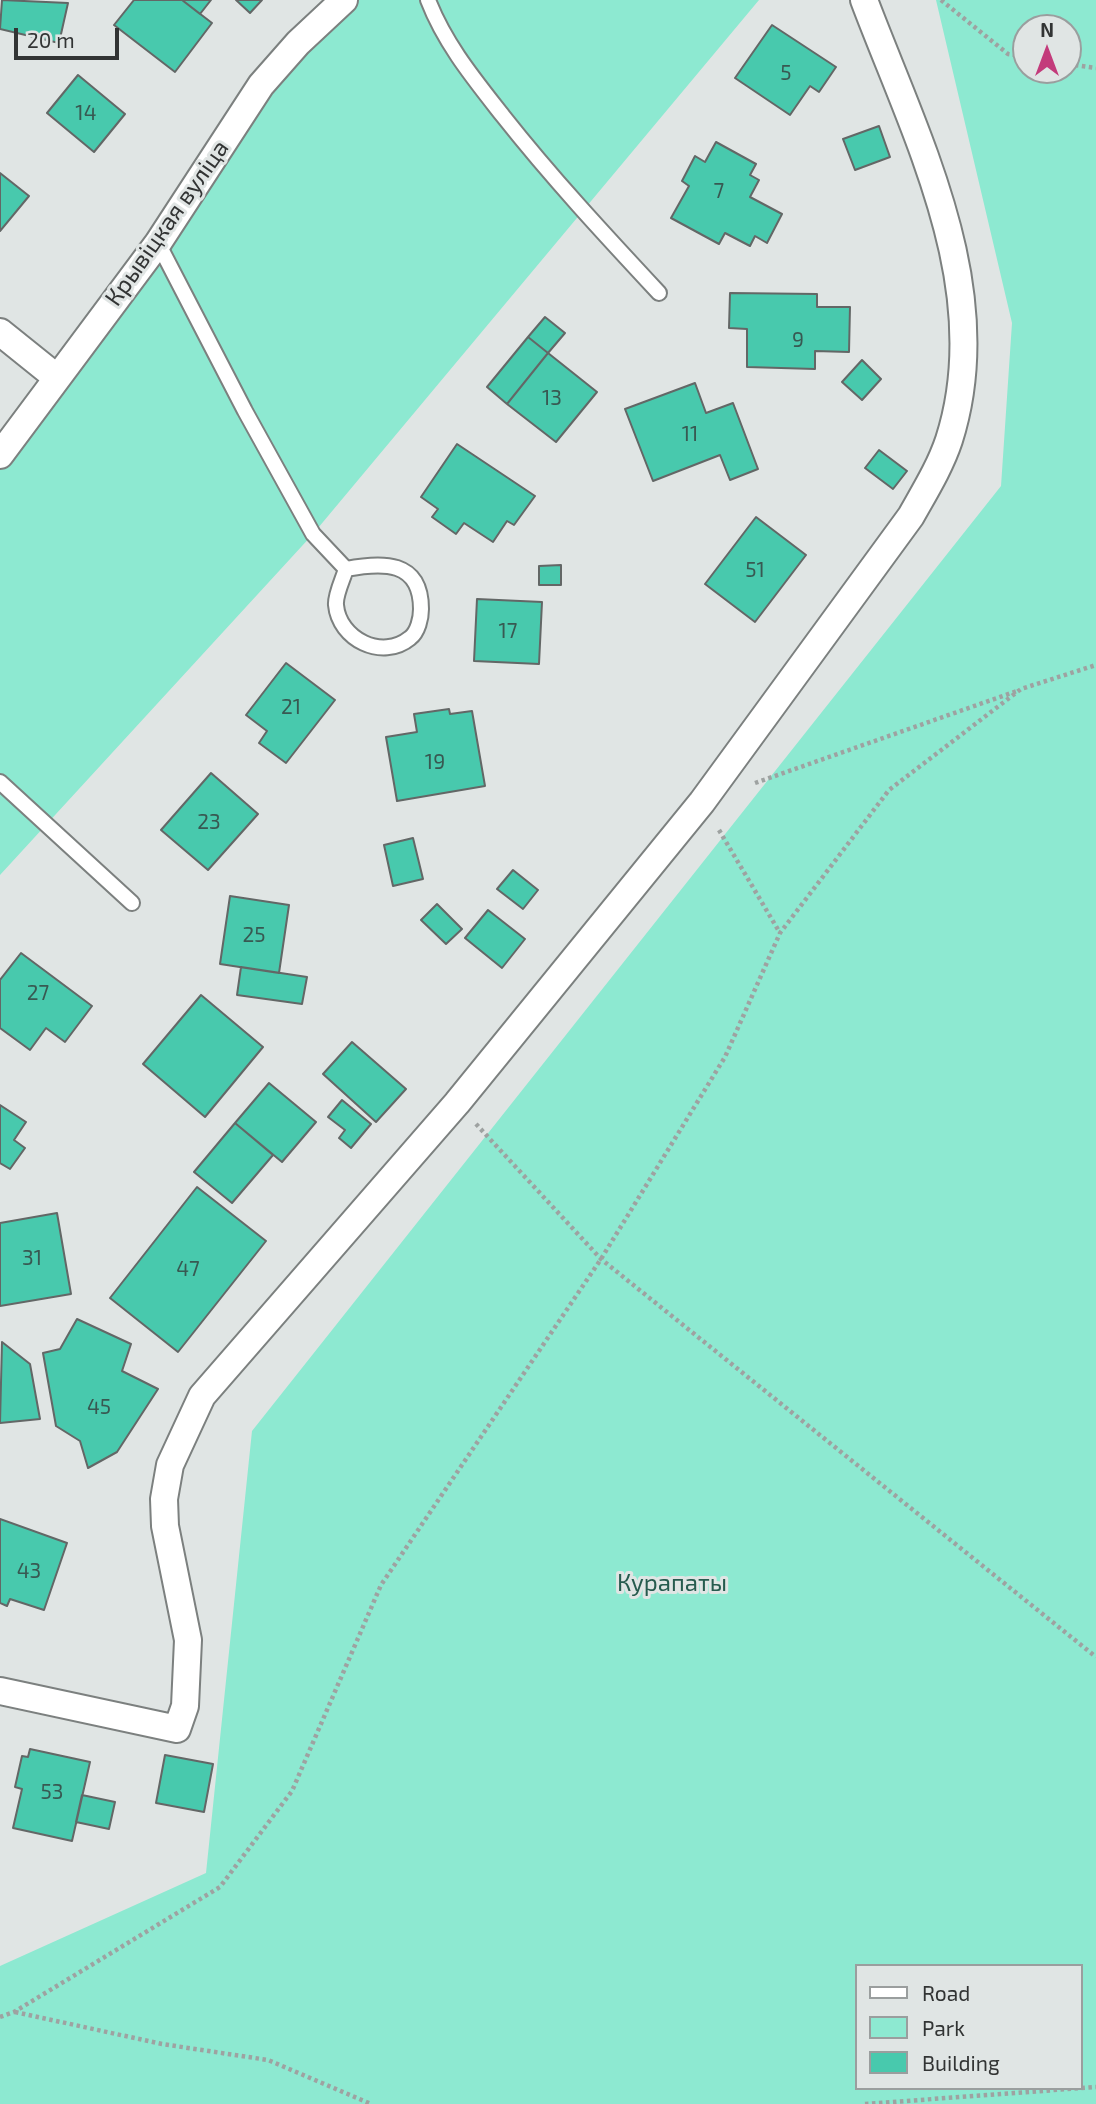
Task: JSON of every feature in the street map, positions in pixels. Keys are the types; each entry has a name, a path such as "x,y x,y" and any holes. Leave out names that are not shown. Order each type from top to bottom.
{"street":[{"name":"Крывіцкая вуліца","path":"0,455 158,243 261,85 298,43 344,0"},
{"path":"0,1691 177,1729 185,1706 188,1640 165,1526 164,1499 170,1465 184,1429 202,1396 457,1103 702,802 911,516 934,475 949,441 959,401 965,357 964,322 948,230 864,0"},
{"path":"0,332 56,377"}],"lane":[{"path":"428,0 437,24 468,71 542,166 659,293"},
{"path":"158,243 245,411 313,534 346,569"},
{"path":"380,562 408,573 421,593 421,620 410,638 384,648 356,641 342,625 336,604 346,569 380,562"},
{"path":"0,782 132,903"}],"path":[{"path":"941,0 1012,55"},
{"path":"753,784 1096,665"},
{"path":"0,2017 14,2012 220,1887 292,1791 381,1585 601,1259 725,1057 780,933 889,790 1021,689"},
{"path":"702,802 780,933"},
{"path":"457,1103 601,1259 1096,1657"},
{"path":"14,2012 162,2044 268,2060 371,2104"},
{"path":"865,2104 1055,2090"}],"green space":[{"path":"344,0 759,0 313,534 0,875 0,455 261,85"},
{"name":"Курапаты","path":"936,0 1096,0 1096,2104 0,2104 0,1966 206,1873 252,1431 1001,486 1012,323"}],"building":[{"path":"2,0 68,3 59,43 0,29"},
{"path":"134,0 182,0 212,23 175,72 114,25"},
{"path":"182,0 211,0 200,14"},
{"path":"236,0 262,0 250,13"},
{"path":"772,25 836,67 819,92 810,86 790,115 735,78"},
{"path":"78,75 125,114 94,152 47,113"},
{"path":"879,126 890,157 855,170 843,139"},
{"path":"716,142 756,164 750,175 759,180 750,197 782,214 767,243 755,236 750,246 725,233 719,244 671,218 689,186 682,181 695,156 705,162"},
{"path":"0,173 29,196 0,231"},
{"path":"730,293 817,294 817,307 850,307 849,352 815,351 815,369 747,367 747,329 729,328"},
{"path":"545,317 565,333 548,353 528,337"},
{"path":"528,337 548,353 507,404 487,387"},
{"path":"548,353 597,392 556,442 507,404"},
{"path":"862,360 881,379 862,400 842,382"},
{"path":"695,383 706,413 733,403 758,469 730,480 720,455 653,481 625,409"},
{"path":"457,444 535,496 514,525 507,521 493,542 464,523 456,534 432,517 438,509 421,497"},
{"path":"879,450 907,471 893,489 865,468"},
{"path":"756,517 806,555 755,622 705,584"},
{"path":"561,565 561,585 539,585 539,566"},
{"path":"477,599 542,602 539,664 474,661"},
{"path":"286,663 335,700 286,763 259,743 267,731 246,715"},
{"path":"449,709 450,714 472,711 485,786 397,801 386,737 417,732 414,714"},
{"path":"211,773 258,814 208,870 161,830"},
{"path":"413,838 423,879 393,886 384,845"},
{"path":"513,870 538,890 523,909 497,889"},
{"path":"230,896 289,905 279,973 220,964"},
{"path":"437,904 462,929 446,944 421,920"},
{"path":"488,910 525,939 502,968 465,938"},
{"path":"21,953 92,1006 65,1042 46,1028 30,1050 0,1028 0,980"},
{"path":"241,967 307,977 302,1004 237,995"},
{"path":"201,995 263,1047 205,1117 143,1064"},
{"path":"352,1042 406,1089 376,1122 323,1074"},
{"path":"269,1083 316,1122 282,1162 235,1123"},
{"path":"342,1100 371,1124 351,1148 339,1138 345,1130 328,1117"},
{"path":"0,1105 26,1122 14,1140 25,1148 10,1169 0,1163"},
{"path":"235,1123 273,1155 232,1203 194,1172"},
{"path":"197,1187 266,1241 178,1352 110,1298"},
{"path":"57,1213 71,1294 0,1306 0,1223"},
{"path":"77,1319 131,1344 122,1371 158,1389 117,1452 88,1468 80,1441 56,1426 43,1353 60,1349"},
{"path":"2,1342 30,1364 40,1419 0,1423"},
{"path":"0,1519 67,1543 44,1610 10,1599 7,1606 0,1603"},
{"path":"30,1749 90,1762 72,1841 13,1828 22,1789 15,1787 22,1756 28,1757"},
{"path":"165,1755 213,1764 204,1812 156,1803"},
{"path":"82,1795 115,1802 109,1829 76,1822"}]}
